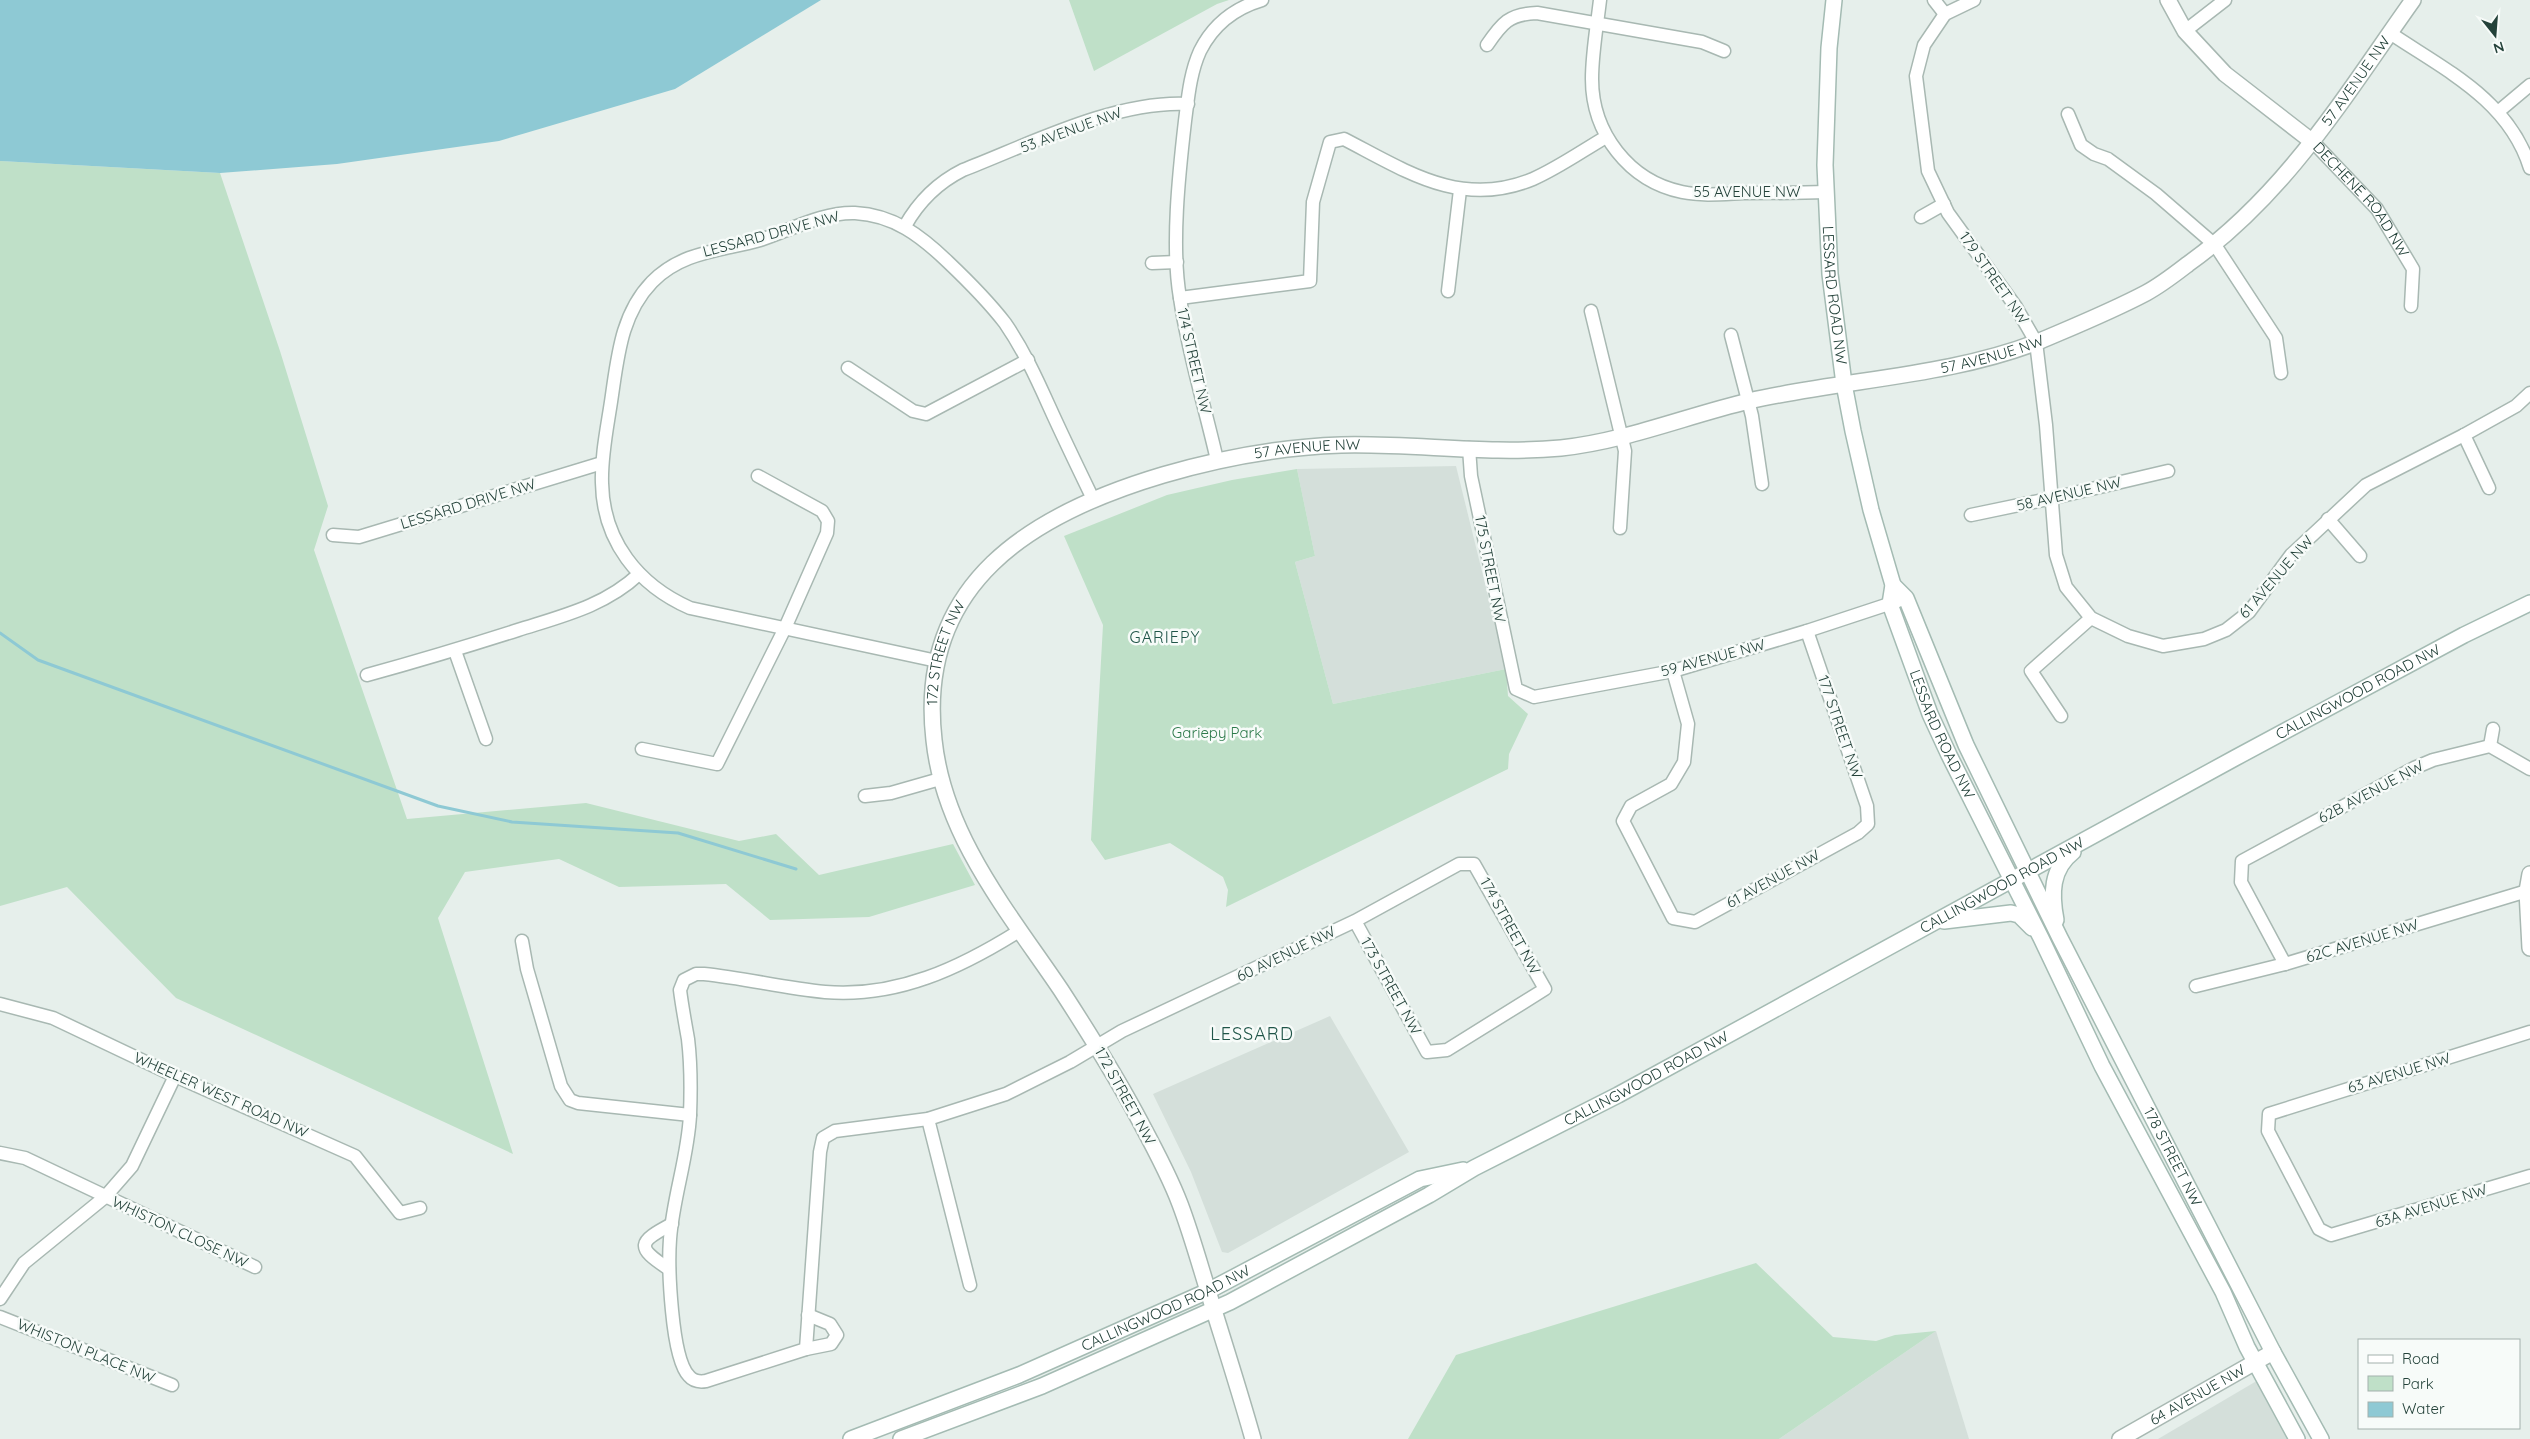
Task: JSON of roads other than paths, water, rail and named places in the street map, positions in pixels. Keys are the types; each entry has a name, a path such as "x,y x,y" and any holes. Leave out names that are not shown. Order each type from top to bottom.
{"main road":[{"name":"LESSARD ROAD NW","path":"1834,0 1829,48 1826,192 1830,274 1844,384 1868,502 1893,585 1890,604 1930,714 2011,880"},
{"name":"DECHENE ROAD NW","path":"2168,0 2185,32 2225,74 2314,143"},
{"name":"57 AVENUE NW","path":"1010,546 1046,522 1093,499 1155,477 1217,460 1267,452 1338,445 1556,448 1622,437 1749,401 1974,362 2036,342 2150,291 2214,245 2266,196 2314,143 2414,0"},
{"name":"172 STREET NW","path":"1010,546 990,564 969,590 950,624 937,661 932,706 934,745 940,779 972,856 1019,931 1097,1046 1139,1119 1172,1185 1208,1291 1253,1439"},
{"name":"LESSARD ROAD NW","path":"1893,585 1906,598 1956,722 2028,871"},
{"name":"CALLINGWOOD ROAD NW","path":"901,1439 1042,1386 1214,1310 1429,1195 1474,1168 1618,1095 2456,640 2530,603"},
{"path":"2060,938 2053,904 2054,878 2064,859 2093,836"},
{"name":"178 STREET NW","path":"2028,871 2060,938 2321,1439"},
{"path":"2530,874 2527,891 2530,948"},
{"name":"178 STREET NW","path":"2011,880 2102,1066 2223,1292 2255,1362 2297,1439"},
{"path":"1934,922 2011,913 2019,915 2041,938"},
{"name":"CALLINGWOOD ROAD NW","path":"851,1439 1019,1375 1208,1291 1420,1179 1474,1168"},
{"name":"64 AVENUE NW","path":"2120,1439 2274,1352"}],"street":[{"path":"1188,104 1196,63 1214,30 1234,12 1262,0"},
{"name":"55 AVENUE NW","path":"1600,0 1592,90 1598,120 1606,137 1619,156 1657,184 1682,192 1703,194 1826,192"},
{"path":"1934,0 1945,14 1974,0"},
{"path":"2185,32 2225,0"},
{"path":"1487,45 1500,25 1513,17 1538,13 1702,42 1724,51"},
{"name":"179 STREET NW","path":"1945,14 1924,45 1916,76 1928,171 1944,204 2016,307 2036,342 2053,498 2056,555 2066,587 2092,618 2128,636 2163,646"},
{"path":"2390,33 2478,93 2499,111 2515,134 2530,168"},
{"path":"2499,111 2530,84"},
{"name":"53 AVENUE NW","path":"905,226 918,205 934,189 963,170 1102,116 1143,106 1188,104"},
{"name":"174 STREET NW","path":"1188,104 1180,169 1177,262 1180,298 1217,460"},
{"path":"2068,114 2081,145 2094,154 2108,159 2156,194 2214,245 2276,338 2282,373"},
{"path":"1180,298 1310,281 1313,202 1330,142 1344,139 1423,179 1460,190 1493,191 1533,179 1606,137"},
{"name":"DECHENE ROAD NW","path":"2314,143 2377,209 2413,269 2411,306"},
{"path":"1448,291 1460,190"},
{"path":"1921,217 1944,204"},
{"name":"LESSARD DRIVE NW","path":"937,661 690,608 666,596 638,574 618,547 608,524 602,486 602,462 623,331 640,297 662,273 689,257 755,241 832,216 868,214 905,226 925,239 988,302 1005,323 1028,360 1093,499"},
{"path":"1152,263 1177,262"},
{"path":"1590,311 1622,437 1626,462 1620,528"},
{"path":"1731,335 1749,401 1762,484"},
{"path":"848,368 913,411 926,414 1028,360"},
{"name":"61 AVENUE NW","path":"2163,646 2204,639 2226,630 2249,612 2291,555 2366,485 2516,406 2530,393"},
{"path":"2464,435 2489,488"},
{"name":"175 STREET NW","path":"1469,448 1470,471 1516,690"},
{"name":"LESSARD DRIVE NW","path":"333,535 360,537 602,462"},
{"name":"58 AVENUE NW","path":"1971,515 2168,471"},
{"path":"642,749 717,764 785,628 827,534 828,521 822,511 758,476"},
{"path":"2328,519 2360,556"},
{"path":"367,675 455,651 586,608 615,593 638,574"},
{"name":"59 AVENUE NW","path":"1516,690 1534,697 1673,671 1808,631 1906,598"},
{"path":"2061,716 2031,671 2092,618"},
{"name":"177 STREET NW","path":"1808,631 1867,806 1868,824"},
{"path":"455,651 486,739"},
{"name":"61 AVENUE NW","path":"1673,671 1688,724 1684,762 1671,784 1631,806 1623,821 1673,918 1695,922 1858,833 1868,824"},
{"path":"2493,729 2490,746 2530,769"},
{"name":"62B AVENUE NW","path":"2285,964 2241,882 2242,861 2414,768 2433,760 2490,746"},
{"path":"865,796 891,793 940,779"},
{"name":"60 AVENUE NW","path":"808,1315 820,1152 823,1138 835,1131 928,1120 1006,1094 1134,1025 1354,921 1459,864 1474,864"},
{"name":"174 STREET NW","path":"1427,1052 1447,1050 1545,989 1474,864"},
{"name":"62C AVENUE NW","path":"2196,986 2285,964 2527,891"},
{"name":"173 STREET NW","path":"1354,921 1427,1052"},
{"path":"806,1349 808,1315 830,1324 837,1335 831,1344 806,1349 706,1380 695,1381 690,1378 683,1365 676,1335 669,1269 672,1224 687,1143 690,1115 688,1048 680,990 684,980 689,976 711,974 827,992 880,990 916,982 956,968 1019,931"},
{"path":"522,941 527,969 561,1086 570,1100 578,1103 690,1115"},
{"name":"WHEELER WEST ROAD NW","path":"0,1004 53,1018 175,1076 355,1156 400,1213 420,1208"},
{"name":"63 AVENUE NW","path":"2331,1235 2319,1229 2268,1132 2269,1114 2530,1032"},
{"path":"0,1299 24,1263 105,1197 132,1166 175,1076"},
{"path":"928,1120 970,1285"},
{"name":"WHISTON CLOSE NW","path":"0,1153 25,1158 255,1268"},
{"name":"63A AVENUE NW","path":"2331,1235 2530,1176"},
{"path":"669,1269 648,1255 645,1242 650,1236 672,1224"},
{"name":"WHISTON PLACE NW","path":"0,1317 172,1385"}],"water":[{"path":"0,0 821,0 675,89 499,141 337,164 220,173 0,161"}],"waterway":[{"path":"0,633 38,660 438,806 512,822 678,833 796,869"}],"district":[{"name":"GARIEPY","path":"1165,637"},
{"name":"LESSARD","path":"1252,1034"}],"park label":[{"name":"Gariepy Park","path":"1217,733"}]}
